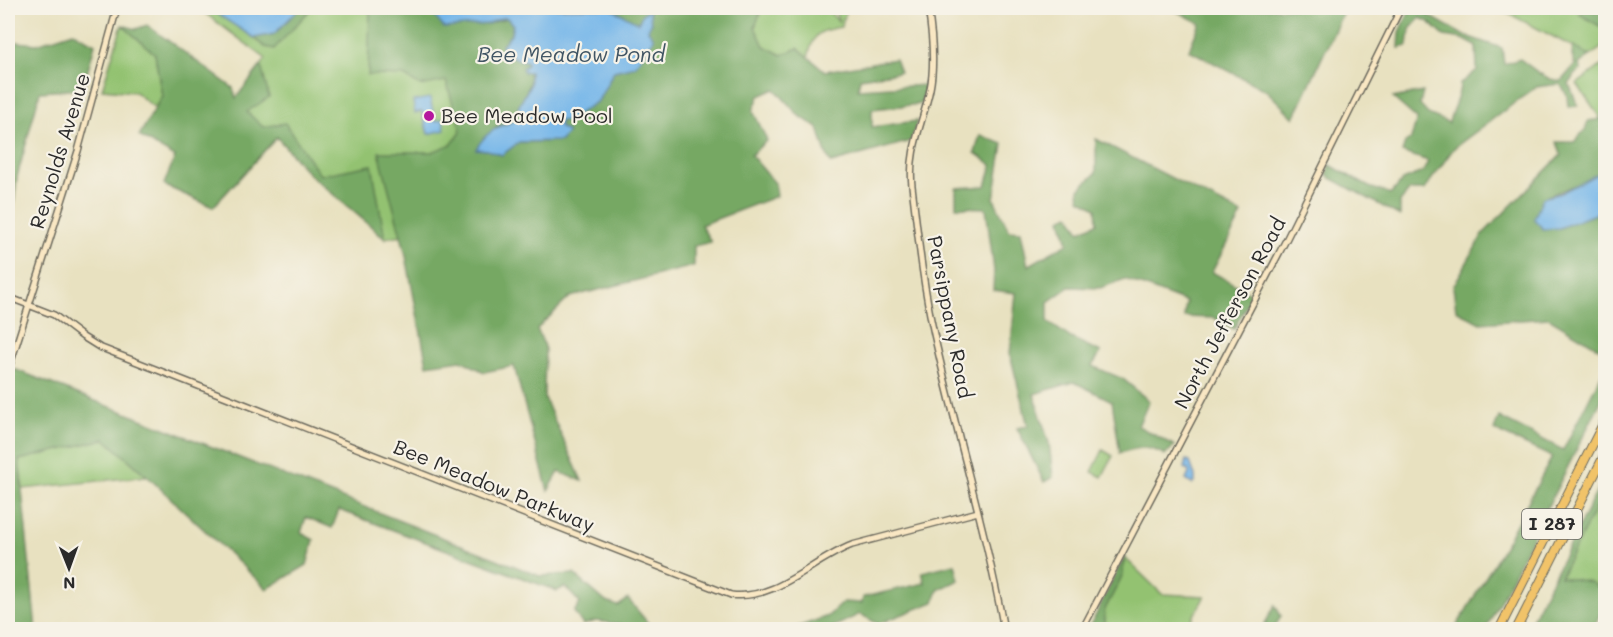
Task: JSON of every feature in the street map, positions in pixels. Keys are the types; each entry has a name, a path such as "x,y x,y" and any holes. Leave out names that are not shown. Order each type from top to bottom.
{"highway":[{"name":"I 287","path":"1499,630 1605,418"},
{"name":"I 287","path":"1516,630 1605,452"}],"street":[{"name":"Reynolds Avenue","path":"8,371 78,151 117,8"},
{"name":"Parsippany Road","path":"928,8 932,76 912,156 912,183 924,286 933,332 994,576 1004,630"},
{"name":"North Jefferson Road","path":"1082,630 1287,238 1401,8"},
{"name":"Bee Meadow Parkway","path":"8,297 54,315 94,344 731,595 746,596 771,590 838,550 852,545 978,512"}],"green space":[{"path":"198,8 684,8 542,212 385,238 308,173 277,137 213,207 168,187 266,59"},
{"path":"300,8 312,8 274,49 265,47 254,38 274,34"},
{"path":"370,8 429,8 431,12 487,24 507,18 513,25 511,34 502,45 511,56 526,61 530,80 518,108 525,117 496,127 477,149 502,155 519,142 561,141 560,121 598,101 614,71 635,66 654,38 640,24 610,8 762,8 755,27 764,46 782,55 798,48 825,71 895,59 900,72 860,78 858,89 926,85 921,104 872,109 872,127 917,121 911,141 831,163 818,128 798,115 775,89 759,96 753,111 767,140 751,155 775,183 777,196 701,225 711,242 694,246 694,266 570,297 537,329 545,347 544,397 582,481 559,472 548,491 514,366 484,372 461,360 427,365 405,251 379,152 432,152 452,144 461,131 446,81 420,86 404,76 368,75"},
{"path":"762,8 826,8 839,22 834,8 847,8 841,27 818,34 812,43 808,57 798,48 783,56 764,46 754,26"},
{"path":"1170,8 1345,8 1294,118 1267,91 1189,50 1200,23"},
{"path":"1411,8 1416,8 1463,35 1502,48 1504,64 1520,59 1550,79 1561,81 1575,65 1572,56 1573,46 1590,56 1579,64 1581,70 1574,75 1569,84 1578,106 1568,107 1567,95 1560,84 1536,87 1454,148 1424,190 1410,190 1400,202 1400,216 1327,176 1330,165 1369,187 1391,194 1403,180 1423,172 1428,161 1402,152 1405,143 1411,139 1417,119 1393,98 1423,92 1420,105 1428,114 1449,123 1460,84 1477,70 1476,46 1463,39 1444,36 1429,22 1420,18 1410,29 1408,46 1399,48 1400,32"},
{"path":"1498,8 1605,8 1605,12 1584,10 1579,14 1605,29 1605,45 1590,56"},
{"path":"1584,10 1605,12 1605,29 1579,14"},
{"path":"122,25 155,54 162,96 155,108 135,92 102,89"},
{"path":"122,25 136,29 147,25 233,88 236,98 261,66 269,97 247,112 263,127 285,123 320,175 372,165 385,238 308,173 277,137 213,207 164,184 175,157 139,136 162,96 155,54"},
{"path":"73,32 95,44 83,89 40,92 17,177 9,248 8,41 37,44"},
{"path":"1605,63 1605,121 1601,119 1577,84"},
{"path":"1601,119 1605,121 1605,170 1581,183 1543,198 1559,228 1605,210 1605,352 1549,318 1480,323 1456,310 1453,287 1483,234 1561,155 1557,142 1574,142 1585,130 1588,121"},
{"path":"980,135 1003,144 994,199 1009,230 1021,231 1028,266 1068,243 1061,219 1069,214 1080,231 1097,223 1096,208 1080,199 1079,189 1096,173 1096,139 1242,214 1212,272 1252,294 1234,329 1214,318 1184,317 1186,302 1125,279 1100,288 1069,287 1048,302 1048,322 1071,338 1101,352 1092,366 1123,379 1149,401 1138,426 1175,446 1165,455 1143,448 1120,453 1112,401 1074,382 1034,394 1049,443 1053,477 1044,482 1017,428 1028,426 1010,354 1016,293 993,290 994,271 986,208 956,207 956,188 986,186 992,165 975,153"},
{"path":"1605,367 1605,393 1486,629 1455,629 1506,543 1552,457 1494,430 1499,417 1563,450"},
{"path":"14,369 540,576 574,574 606,602 618,606 628,599 653,629 621,629 619,624 596,621 583,625 574,612 580,603 565,587 557,591 339,510 332,528 306,517 301,533 314,540 307,565 267,589 105,439 19,460 36,629 8,629 8,385"},
{"path":"105,439 147,476 23,489 19,460"},
{"path":"1103,450 1113,456 1102,477 1092,472"},
{"path":"1605,475 1605,503 1596,507 1560,577 1590,582 1605,592 1605,604 1593,629 1527,629"},
{"path":"1605,503 1604,593 1590,582 1560,577 1596,507"},
{"path":"1124,557 1162,594 1205,596 1186,629 1106,629 1104,611 1123,574"},
{"path":"1124,557 1123,574 1104,611 1106,629 1089,629"},
{"path":"955,564 959,580 938,590 934,602 878,624 860,614 829,629 792,629 828,616 843,602 862,603 863,597 925,583 922,572"},
{"path":"1275,605 1281,616 1274,629 1262,629"}],"water":[{"path":"208,8 300,8 274,34 254,38"},
{"name":"Bee Meadow Pond","path":"429,8 610,8 639,23 642,14 649,10 651,23 648,30 654,38 635,66 614,71 598,101 568,120 560,121 559,127 568,132 561,141 519,142 502,155 476,149 491,132 524,117 518,108 530,85 530,72 524,72 522,68 527,65 526,61 511,56 502,45 511,34 513,25 507,18 502,18 487,24 444,28"},
{"name":"Bee Meadow Pool","path":"430,98 435,121 443,119 445,130 428,134 422,111 415,113 413,101"},
{"path":"1605,170 1605,210 1559,228 1543,229 1534,219 1543,198 1561,193"},
{"path":"1186,460 1190,462 1195,476 1195,482 1192,484 1186,480 1189,473 1184,468"}],"place":[{"name":"Bee Meadow Pool","path":"429,116"}]}
